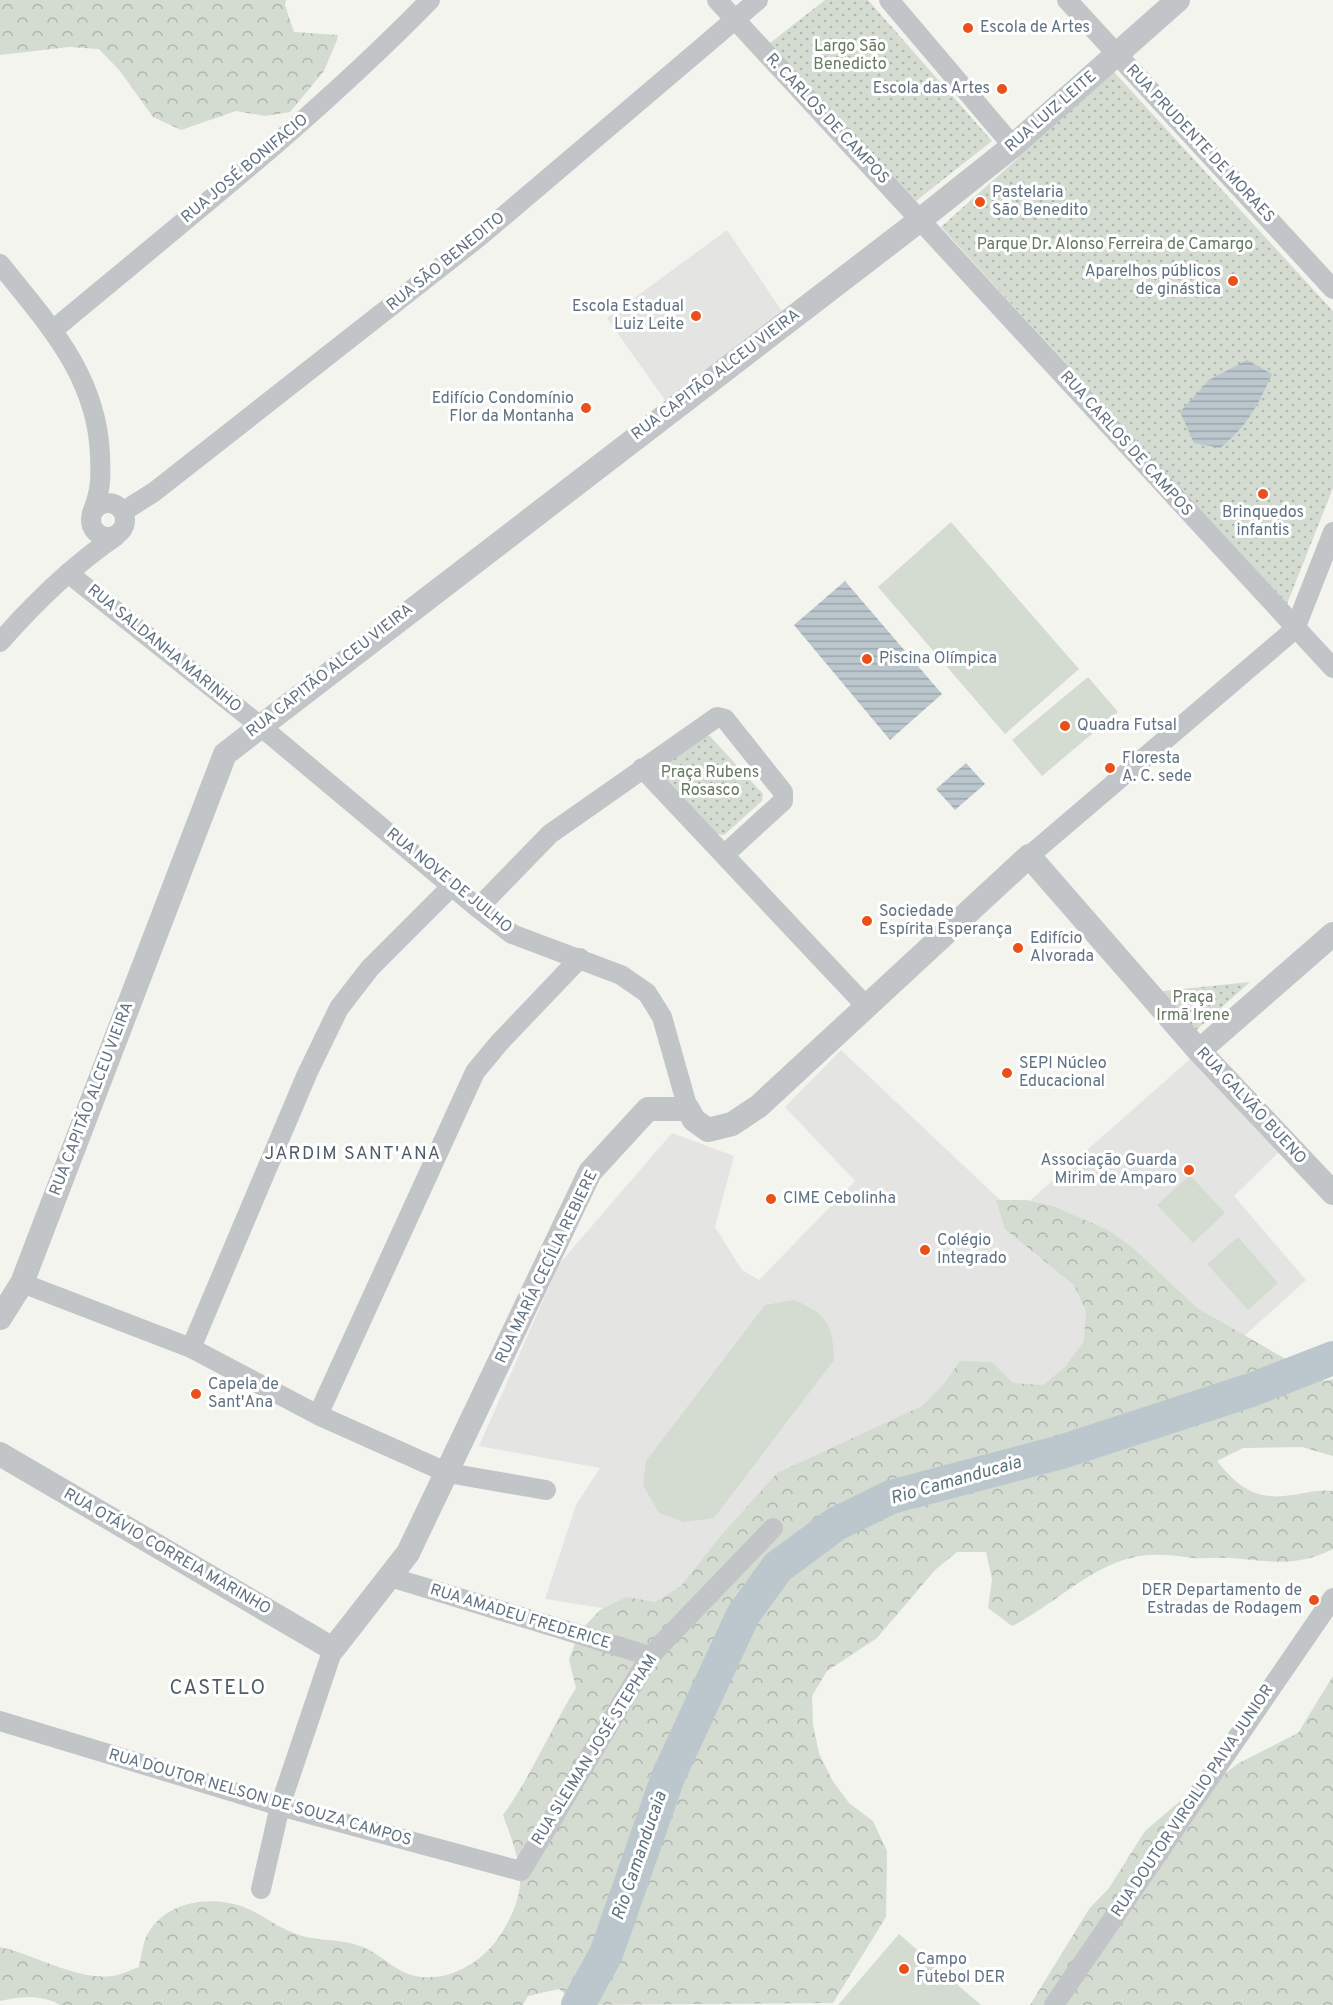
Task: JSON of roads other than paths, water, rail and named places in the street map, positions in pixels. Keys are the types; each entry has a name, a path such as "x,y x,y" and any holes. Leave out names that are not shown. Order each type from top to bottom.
{"street":[{"name":"RUA JOSÉ BONIFACIO","path":"53,330 274,145 377,54 430,0"},
{"path":"717,0 734,18"},
{"name":"RUA SÃO BENEDITO","path":"113,501 154,492 479,237 734,18 758,0"},
{"path":"889,0 1013,146"},
{"name":"RUA PRUDENTE DE MORAES","path":"1067,0 1333,289"},
{"name":"RUA LUIZ LEITE","path":"920,220 1013,146 1178,0"},
{"name":"R. CARLOS DE CAMPOS","path":"734,18 920,220"},
{"name":"RUA CARLOS DE CAMPOS","path":"920,220 1333,668"},
{"name":"RUA CAPITÃO ALCEU VIEIRA","path":"0,1318 22,1283 225,754 259,725 920,220"},
{"path":"0,264 53,330 86,384 99,425 113,501 126,525 116,536 74,566 29,609 0,642"},
{"path":"74,566 92,520 113,501"},
{"path":"92,520 102,537 116,536"},
{"path":"688,1109 694,1120 708,1130 732,1124 759,1106 865,1005 1029,856 1295,628 1333,532"},
{"name":"RUA SALDANHA MARINHO","path":"74,566 259,725"},
{"path":"478,909 550,834 717,717 725,719 783,792 783,801 724,855"},
{"name":"RUA NOVE DE JULHO","path":"259,725 478,909 512,934 621,975 647,993 662,1017 688,1109"},
{"path":"642,768 865,1005"},
{"name":"RUA GALVÃO BUENO","path":"1029,856 1198,1050 1333,1192"},
{"path":"191,1348 307,1074 339,1008 370,968 452,886"},
{"path":"1198,1050 1333,934"},
{"path":"318,1415 475,1072 499,1043 580,958"},
{"name":"RUA MARÍA CECÍLIA REBIERE","path":"333,1649 408,1553 590,1172 648,1108 688,1109"},
{"path":"22,1283 191,1348 318,1415 448,1473 546,1490"},
{"name":"RUA OTÁVIO CORREIA MARINHO","path":"0,1454 333,1649"},
{"name":"RUA SLEIMAN JOSÉ STEPHAM","path":"521,1871 650,1656 773,1528"},
{"name":"RUA AMADEU FREDERICE","path":"390,1577 650,1656"},
{"name":"RUA DOUTOR VIRGILIO PAIVA JUNIOR","path":"1054,2005 1333,1598"},
{"path":"261,1889 280,1806 333,1649"},
{"name":"RUA DOUTOR NELSON DE SOUZA CAMPOS","path":"0,1721 280,1806 521,1871"}],"waterway":[{"name":"Rio Camanducaia","path":"578,2005 606,1954 668,1777 743,1615 778,1567 836,1524 891,1497 1061,1452 1251,1390 1333,1358"}],"place":[{"name":"Escola de Artes","path":"968,28"},
{"name":"Escola das Artes","path":"1002,89"},
{"name":"Pastelaria São Benedito","path":"980,202"},
{"name":"Aparelhos públicos de ginástica","path":"1233,281"},
{"name":"Escola Estadual Luiz Leite","path":"696,316"},
{"name":"Edifício Condomínio Flor da Montanha","path":"586,408"},
{"name":"Brinquedos infantis","path":"1263,494"},
{"name":"Piscina Olímpica","path":"867,659"},
{"name":"Quadra Futsal","path":"1065,726"},
{"name":"Floresta A. C. sede","path":"1110,768"},
{"name":"Sociedade Espírita Esperança","path":"867,921"},
{"name":"Edifício Alvorada","path":"1018,948"},
{"name":"SEPI Núcleo Educacional","path":"1007,1073"},
{"name":"Associação Guarda Mirim de Amparo","path":"1189,1170"},
{"name":"CIME Cebolinha","path":"771,1199"},
{"name":"Colégio Integrado","path":"925,1250"},
{"name":"Capela de Sant'Ana","path":"196,1394"},
{"name":"DER Departamento de Estradas de Rodagem","path":"1314,1600"},
{"name":"Campo Futebol DER","path":"904,1969"}],"district":[{"name":"JARDIM SANT'ANA","path":"353,1154"},
{"name":"CASTELO","path":"218,1689"}],"park label":[{"name":"Largo São Benedicto","path":"850,56"},
{"name":"Parque Dr. Alonso Ferreira de Camargo","path":"1115,245"},
{"name":"Praça Rubens Rosasco","path":"710,782"},
{"name":"Praça Irmã Irene","path":"1193,1007"}]}
